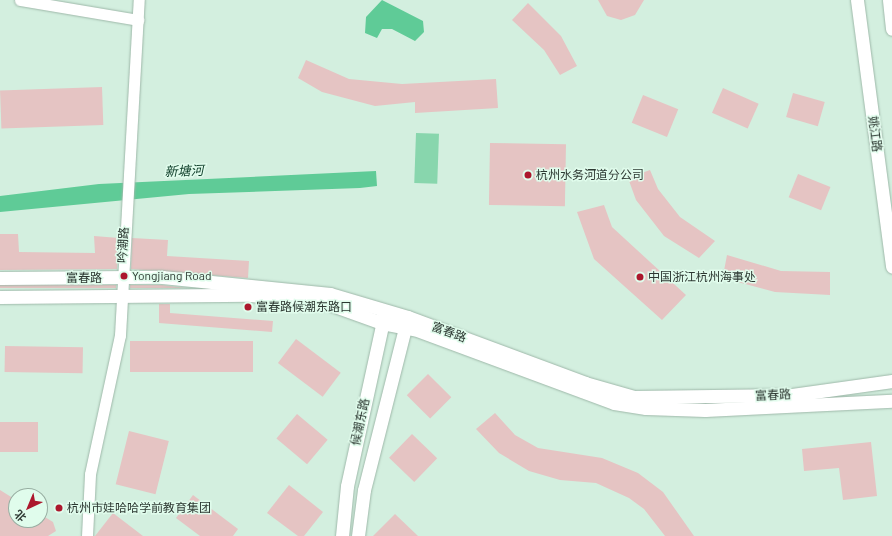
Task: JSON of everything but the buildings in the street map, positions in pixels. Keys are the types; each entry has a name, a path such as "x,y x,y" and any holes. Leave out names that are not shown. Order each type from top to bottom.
{"street":[{"path":"20,0 138,20"},
{"name":"吟潮路","path":"87,536 90,474 120,335 120,294 139,0"},
{"name":"姚江路","path":"857,0 892,267"},
{"path":"889,0 892,29"},
{"name":"富春路","path":"0,278 162,278 330,294 386,310 407,322 565,386 614,403 646,408 705,410 892,400"},
{"name":"富春路","path":"0,297 120,294 251,295 326,303 382,323 407,322 585,383 634,397 792,395 892,381"},
{"name":"候潮东路","path":"342,536 347,486 386,310"},
{"name":"候潮东路","path":"358,536 364,490 407,322"}],"shaded area":[{"path":"382,0 423,21 424,32 415,41 392,29 382,29 377,38 365,33 366,17"},
{"path":"416,133 439,134 437,184 414,183"},
{"path":"376,171 377,186 360,188 189,194 0,212 0,196 99,184"}],"place":[{"name":"杭州水务河道分公司","path":"528,175"},
{"name":"Yongjiang Road","path":"124,276"},
{"name":"中国浙江杭州海事处","path":"640,277"},
{"name":"富春路候潮东路口","path":"248,307"},
{"name":"杭州市娃哈哈学前教育集团","path":"59,508"}],"water label":[{"name":"新塘河","path":"184,171"}]}
